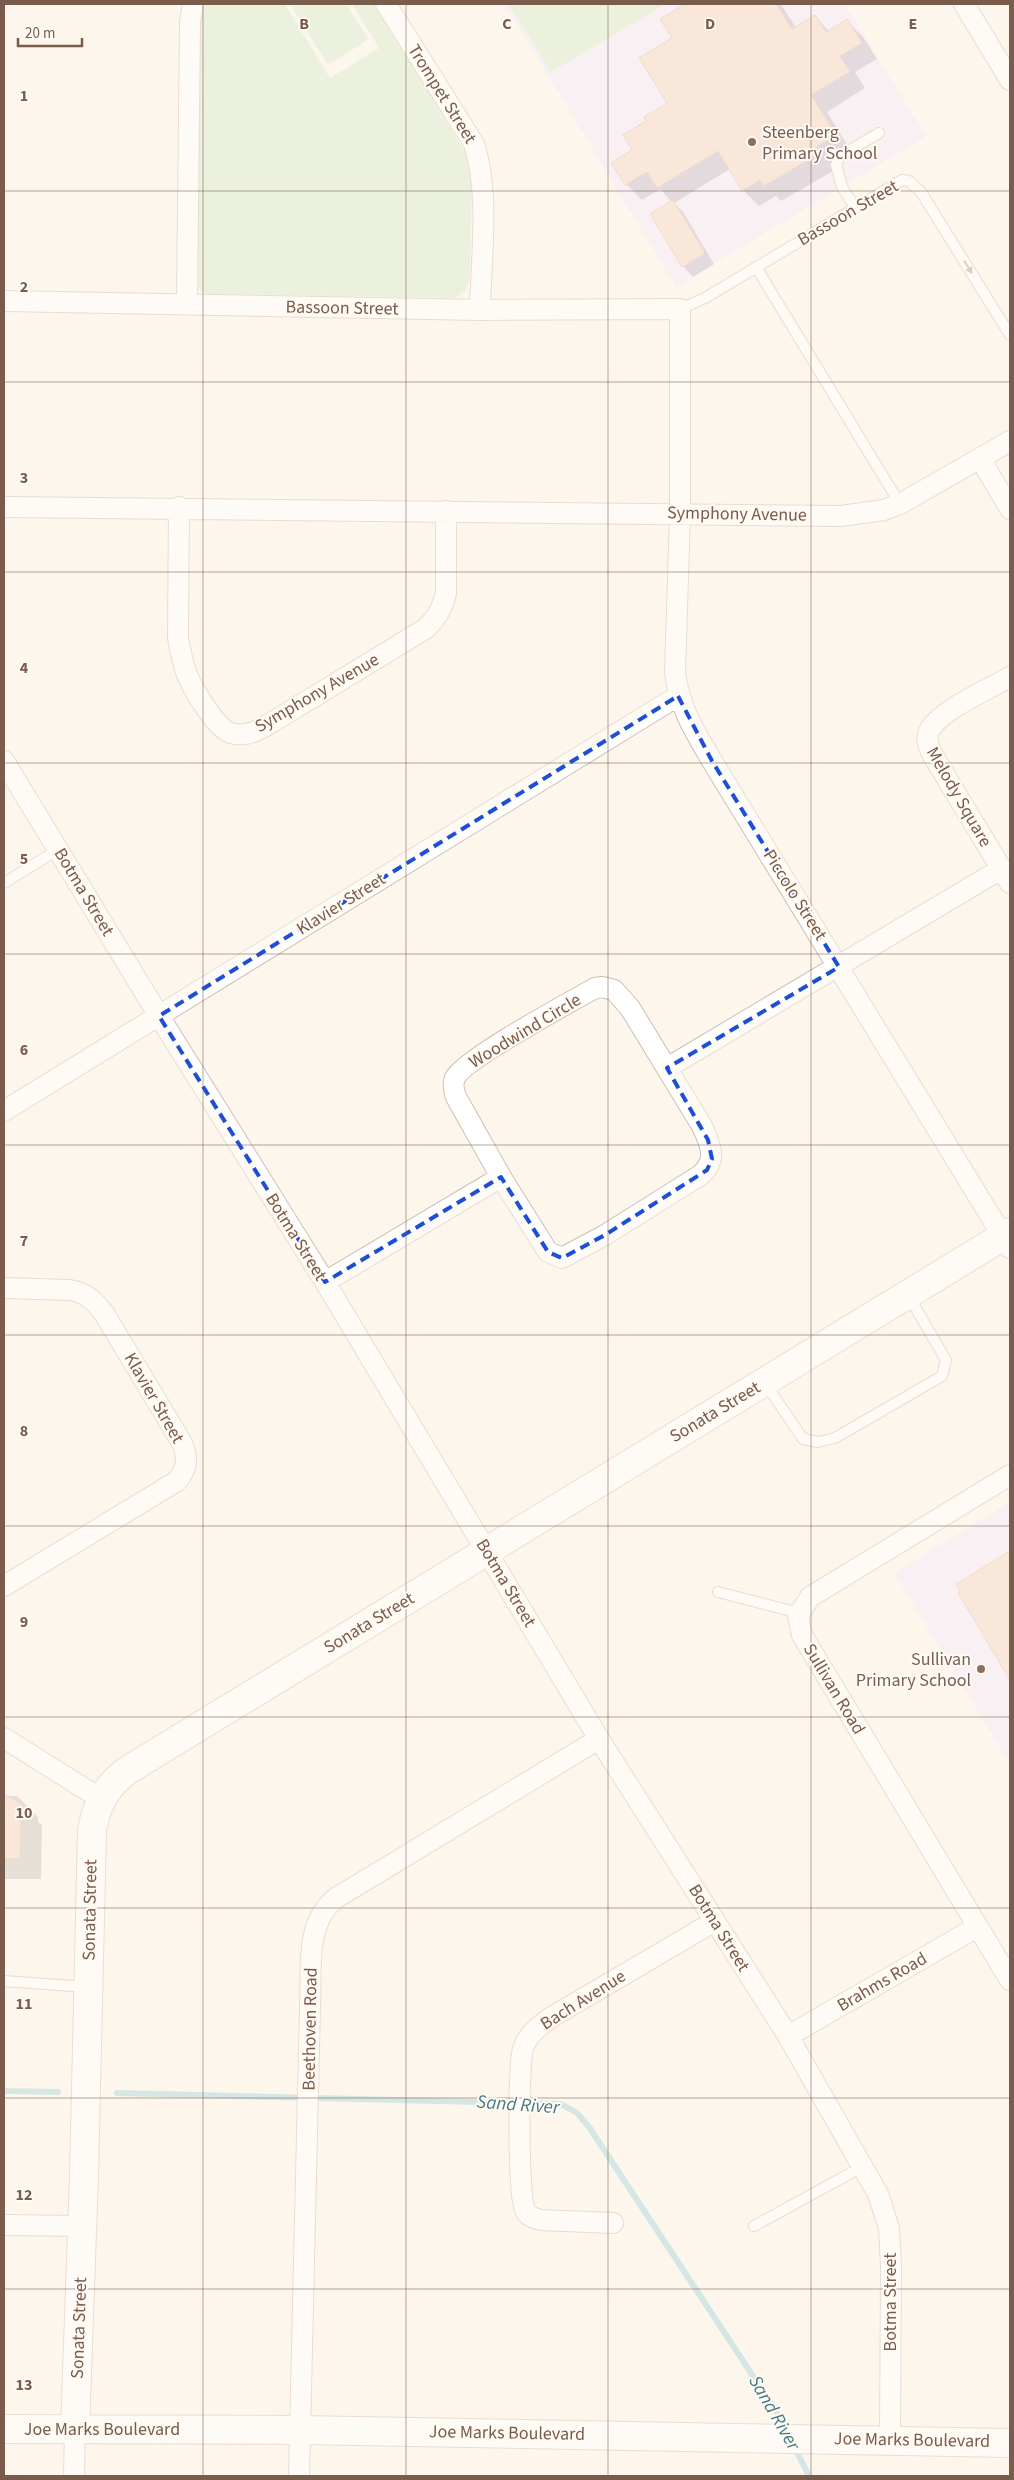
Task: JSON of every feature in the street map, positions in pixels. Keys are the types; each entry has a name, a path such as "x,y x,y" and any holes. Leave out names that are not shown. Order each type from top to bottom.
{"street":[{"path":"187,304 190,21 193,4"},
{"name":"Trompet Street","path":"386,4 474,144 481,165 483,186 480,310"},
{"path":"964,4 1010,80"},
{"name":"Bassoon Street","path":"4,301 480,310 680,309"},
{"path":"680,309 680,514"},
{"name":"Symphony Avenue","path":"4,507 178,507 842,516 884,510 900,504 1010,442"},
{"path":"980,460 1010,509"},
{"name":"Symphony Avenue","path":"178,507 178,638 181,656 187,674 213,718 226,732 243,734 261,729 425,629 437,618 443,606 446,593 446,511"},
{"name":"Piccolo Street","path":"680,514 675,673 678,696 685,715 1008,1239"},
{"name":"Melody Square","path":"839,967 1006,876 932,754 927,738 928,732 943,716 1010,677"},
{"name":"Klavier Street","path":"4,1111 678,696"},
{"name":"Botma Street","path":"4,761 59,849 158,1016 325,1282 599,1739 788,2036 878,2194 889,2228 891,2266 890,2440"},
{"path":"667,1068 839,967"},
{"name":"Woodwind Circle","path":"602,987 614,990 630,1008 667,1068 702,1126 711,1149 712,1159 707,1170 605,1236 562,1258 548,1252 501,1177 456,1097 453,1088 454,1078 466,1066 578,998 596,988 602,987"},
{"path":"325,1282 501,1177"},
{"name":"Sonata Street","path":"75,2430 83,2226 92,1830 101,1799 108,1788 128,1770 908,1294 1008,1239"},
{"name":"Klavier Street","path":"4,1288 70,1290 81,1292 94,1300 105,1315 182,1443 187,1459 178,1481 4,1586"},
{"path":"799,1613 810,1598 1010,1475"},
{"name":"Sullivan Road","path":"799,1613 798,1622 802,1635 1010,1980"},
{"path":"4,1738 101,1799"},
{"name":"Beethoven Road","path":"299,2476 312,1941 316,1924 322,1912 336,1898 599,1739"},
{"name":"Bach Avenue","path":"613,2223 552,2221 531,2217 525,2210 522,2202 520,2094 523,2049 527,2040 540,2025 715,1921"},
{"name":"Brahms Road","path":"788,2036 977,1927"},
{"path":"4,2225 83,2226"},
{"name":"Joe Marks Boulevard","path":"4,2429 301,2430 766,2437 1010,2443"},
{"path":"74,2476 75,2430"}],"lane":[{"path":"855,207 842,187 836,165 840,156 879,133"},
{"name":"Bassoon Street","path":"680,309 699,301 895,183 909,181 921,192 1010,335"},
{"path":"756,267 900,504"},
{"path":"4,883 59,849"},
{"path":"764,1382 803,1439 818,1442 835,1438 942,1376 946,1360 908,1294"},
{"path":"718,1592 799,1613"},
{"path":"4,1981 88,1987"},
{"path":"754,2226 862,2167"}],"highlighted area":[{"path":"678,696 712,761 839,967 667,1068 708,1140 712,1159 707,1170 605,1235 562,1258 548,1252 501,1177 325,1282 159,1016"}],"shaded area":[{"name":"Steenberg Primary School","path":"505,4 845,4 926,136 676,287"},
{"name":"Sullivan Primary School","path":"1010,1502 1010,1764 894,1573"}],"green space":[{"path":"203,4 285,4 330,78 379,48 352,4 376,4 467,156 472,175 470,273 468,284 462,294 455,298 209,294 202,292 196,282 198,20"},
{"path":"290,4 346,4 369,39 328,65"},
{"path":"509,4 666,4 551,72"}],"building":[{"path":"685,4 776,4 792,29 815,15 826,32 847,19 862,43 840,56 850,72 811,95 836,135 816,147 820,153 764,186 760,180 742,191 718,151 657,188 647,172 625,185 611,163 632,150 623,135 646,121 644,117 667,103 639,58 672,38 660,19"},
{"path":"673,200 705,253 682,267 650,214"},
{"path":"1010,1551 1010,1680 958,1593 960,1592 956,1584"},
{"path":"4,1795 21,1803 20,1859 4,1858"}],"waterway":[{"name":"Sand River","path":"4,2091 58,2092"},
{"name":"Sand River","path":"117,2093 561,2104 577,2113 589,2127 778,2414 787,2433"},
{"name":"Sand River","path":"794,2446 809,2476"}],"place":[{"name":"Steenberg Primary School","path":"752,142"},
{"name":"Sullivan Primary School","path":"981,1669"}]}
